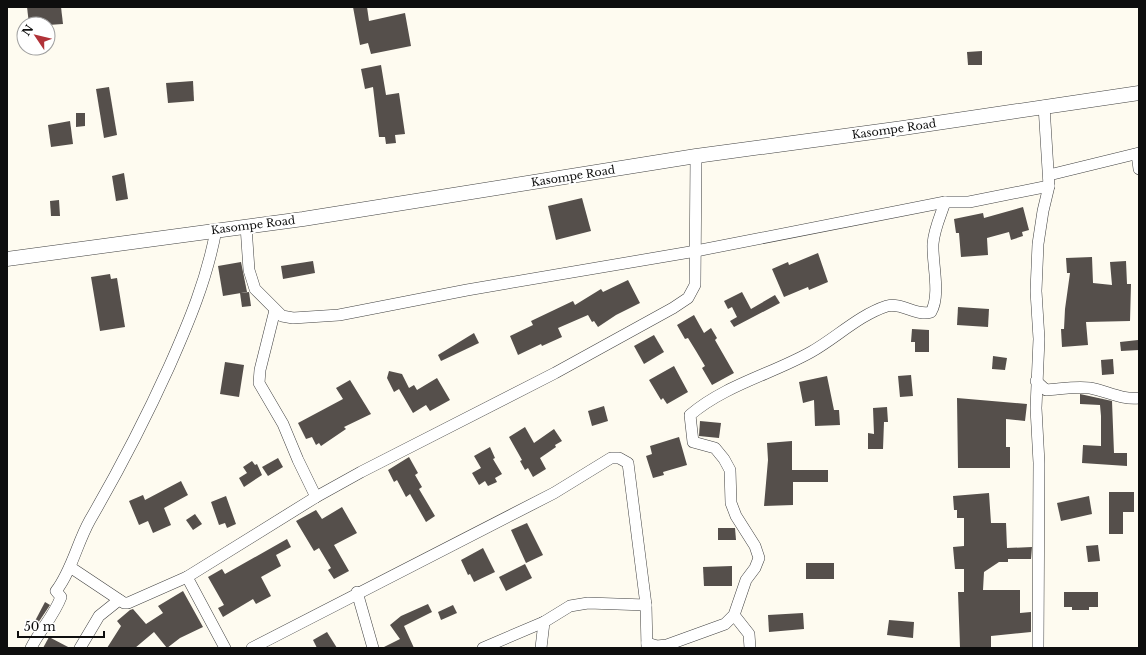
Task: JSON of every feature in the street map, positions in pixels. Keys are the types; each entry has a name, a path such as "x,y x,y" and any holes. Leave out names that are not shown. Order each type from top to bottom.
{"street":[{"name":"Kasompe Road","path":"7,259 303,219 696,156 903,128 1139,92"},
{"path":"1038,648 1039,463 1036,382 1039,339 1036,291 1038,244 1049,181 1044,106"},
{"path":"246,226 250,270 255,289 282,316 293,318 339,314 467,290 696,251 945,202 970,202 1049,181 1138,154 1139,169"},
{"path":"70,567 119,600 128,603 187,577 316,497 555,372 673,308 688,298 694,285 696,251 696,156"},
{"path":"252,648 357,592 554,493 611,458 620,458 628,463 646,605 647,645 668,645 715,629 725,624 734,615 746,580 756,568 759,558 755,546 736,516 730,503 730,470 724,459 715,448 693,442 690,415 709,401 754,378 782,368 813,351 876,311 889,306 905,307 926,314 931,312 934,307 935,294 933,242 945,202"},
{"path":"31,648 37,636 55,613 61,597 56,591 66,578 89,522 111,485 152,405 194,311 208,267 216,230"},
{"path":"275,310 260,370 260,383 283,424 316,497"},
{"path":"1036,382 1046,390 1088,388 1116,396 1132,399 1139,398"},
{"path":"187,577 225,648"},
{"path":"357,592 374,648"},
{"path":"80,648 98,616 119,600"},
{"path":"483,648 544,622 570,606 588,603 646,605"},
{"path":"734,615 749,634 750,648"},
{"path":"541,648 544,622"}],"building":[{"path":"27,7 61,7 63,24 56,24 56,16 28,16"},
{"path":"353,7 367,7 369,21 405,13 411,46 371,54 368,43 360,45"},
{"path":"982,51 982,65 968,65 967,52"},
{"path":"381,65 386,95 399,93 405,134 395,135 396,143 386,144 385,137 379,137 373,87 365,89 361,69"},
{"path":"193,81 194,101 168,103 166,83"},
{"path":"109,87 117,135 104,138 96,89"},
{"path":"76,113 85,113 85,126 76,127"},
{"path":"70,121 73,144 51,147 48,125"},
{"path":"124,173 128,199 116,201 112,176"},
{"path":"582,198 591,231 556,240 548,206"},
{"path":"59,200 60,216 51,216 50,201"},
{"path":"1023,207 1029,230 1022,232 1023,236 1011,240 1009,232 987,238 988,255 961,257 959,233 956,233 954,219 983,213 984,218"},
{"path":"818,253 828,282 809,290 808,287 784,297 772,269 788,262 789,265"},
{"path":"1092,257 1093,283 1112,285 1110,262 1126,261 1127,284 1131,284 1130,321 1086,322 1088,345 1062,347 1061,329 1064,329 1070,273 1067,273 1066,258"},
{"path":"313,261 315,273 283,279 281,266"},
{"path":"241,262 247,292 223,296 218,266"},
{"path":"110,274 111,279 117,278 125,327 100,331 91,277"},
{"path":"628,280 640,303 616,315 598,327 594,321 592,322 588,315 558,328 562,337 542,346 541,344 518,355 510,336 533,325 531,321 573,301 575,305 601,289 603,292"},
{"path":"249,292 251,306 242,307 240,293"},
{"path":"742,292 751,309 775,295 780,303 734,327 730,321 737,317 732,307 728,309 724,301"},
{"path":"958,307 989,309 988,327 957,325"},
{"path":"694,315 704,333 711,328 717,338 715,340 734,373 712,385 702,368 705,366 688,338 685,339 677,325"},
{"path":"912,329 929,330 929,352 915,352 915,342 911,342"},
{"path":"474,333 479,343 441,361 438,355"},
{"path":"654,335 664,352 644,364 634,346"},
{"path":"1138,340 1139,350 1121,351 1120,342"},
{"path":"993,356 1007,358 1005,370 992,369"},
{"path":"1113,359 1114,374 1102,375 1101,360"},
{"path":"225,362 244,365 239,397 220,394"},
{"path":"674,366 688,392 667,404 663,398 661,400 649,380"},
{"path":"389,371 402,374 409,388 414,385 417,390 437,378 450,400 430,411 426,405 413,413 399,389 394,392 387,378"},
{"path":"911,375 913,396 900,397 898,376"},
{"path":"827,376 834,410 839,410 840,425 815,426 814,400 803,403 799,382"},
{"path":"350,380 371,414 344,427 346,429 321,446 319,443 316,445 312,437 306,439 298,423 343,399 336,388"},
{"path":"1080,394 1112,401 1114,453 1127,453 1127,466 1082,463 1083,445 1101,446 1101,416 1100,405 1080,404"},
{"path":"957,398 1027,404 1025,421 1006,419 1006,447 1010,447 1010,468 958,468"},
{"path":"604,406 608,421 592,426 588,411"},
{"path":"887,407 888,422 884,422 883,449 868,449 868,433 874,434 873,408"},
{"path":"700,421 721,423 719,438 699,436"},
{"path":"525,427 534,443 554,429 562,441 540,458 546,469 533,477 528,468 525,470 520,461 522,460 509,437"},
{"path":"679,437 687,465 663,472 664,475 653,478 646,456 652,454 650,446"},
{"path":"792,441 792,470 828,470 828,482 793,482 793,505 764,506 768,460 767,443"},
{"path":"490,447 495,458 493,459 502,474 495,478 497,482 488,486 485,481 479,485 472,473 481,468 474,456"},
{"path":"409,457 418,473 415,475 422,487 419,489 435,516 426,522 410,494 406,497 397,480 394,482 388,470"},
{"path":"278,458 283,467 268,476 262,467"},
{"path":"252,461 255,465 257,464 262,475 244,487 239,478 247,473 243,467"},
{"path":"181,481 188,495 164,508 171,525 153,533 148,521 139,525 129,501 143,495 145,500"},
{"path":"1109,492 1134,492 1134,512 1123,512 1123,534 1109,534"},
{"path":"989,493 991,523 1006,523 1007,548 1032,547 1031,559 1008,559 1008,562 999,562 984,572 983,590 1020,590 1020,613 1031,612 1031,632 991,636 991,648 960,648 958,592 964,592 964,569 955,569 953,547 964,546 964,518 957,518 957,510 954,510 953,496"},
{"path":"226,496 236,524 227,528 225,523 219,525 211,502"},
{"path":"1089,496 1092,514 1061,521 1057,503"},
{"path":"342,507 357,533 334,545 349,571 334,579 328,570 331,568 319,548 314,551 296,521 316,510 322,519"},
{"path":"195,514 202,524 193,530 186,520"},
{"path":"527,523 543,555 526,563 511,530"},
{"path":"718,528 735,528 736,540 718,540"},
{"path":"287,539 291,547 276,555 281,566 261,577 271,596 256,604 253,599 223,617 218,608 224,605 208,577 222,569 225,574"},
{"path":"1098,545 1100,561 1088,562 1086,546"},
{"path":"483,548 495,572 474,582 470,574 468,575 461,560"},
{"path":"806,563 834,563 834,579 806,579"},
{"path":"525,564 532,578 506,591 499,577"},
{"path":"732,566 732,586 704,586 703,567"},
{"path":"183,591 203,627 180,638 167,648 154,632 135,648 107,648 121,626 117,621 130,610 133,609 146,624 163,613 158,606"},
{"path":"1064,592 1098,592 1098,607 1089,607 1089,610 1072,610 1072,607 1064,607"},
{"path":"45,602 50,605 38,623 35,621"},
{"path":"428,604 432,612 404,626 414,648 382,648 400,639 390,625 401,616"},
{"path":"453,605 457,613 441,620 438,612"},
{"path":"803,613 804,629 769,632 768,615"},
{"path":"889,620 914,622 913,638 887,635"},
{"path":"327,632 337,648 317,648 313,640"},
{"path":"49,637 70,648 43,648"}]}
